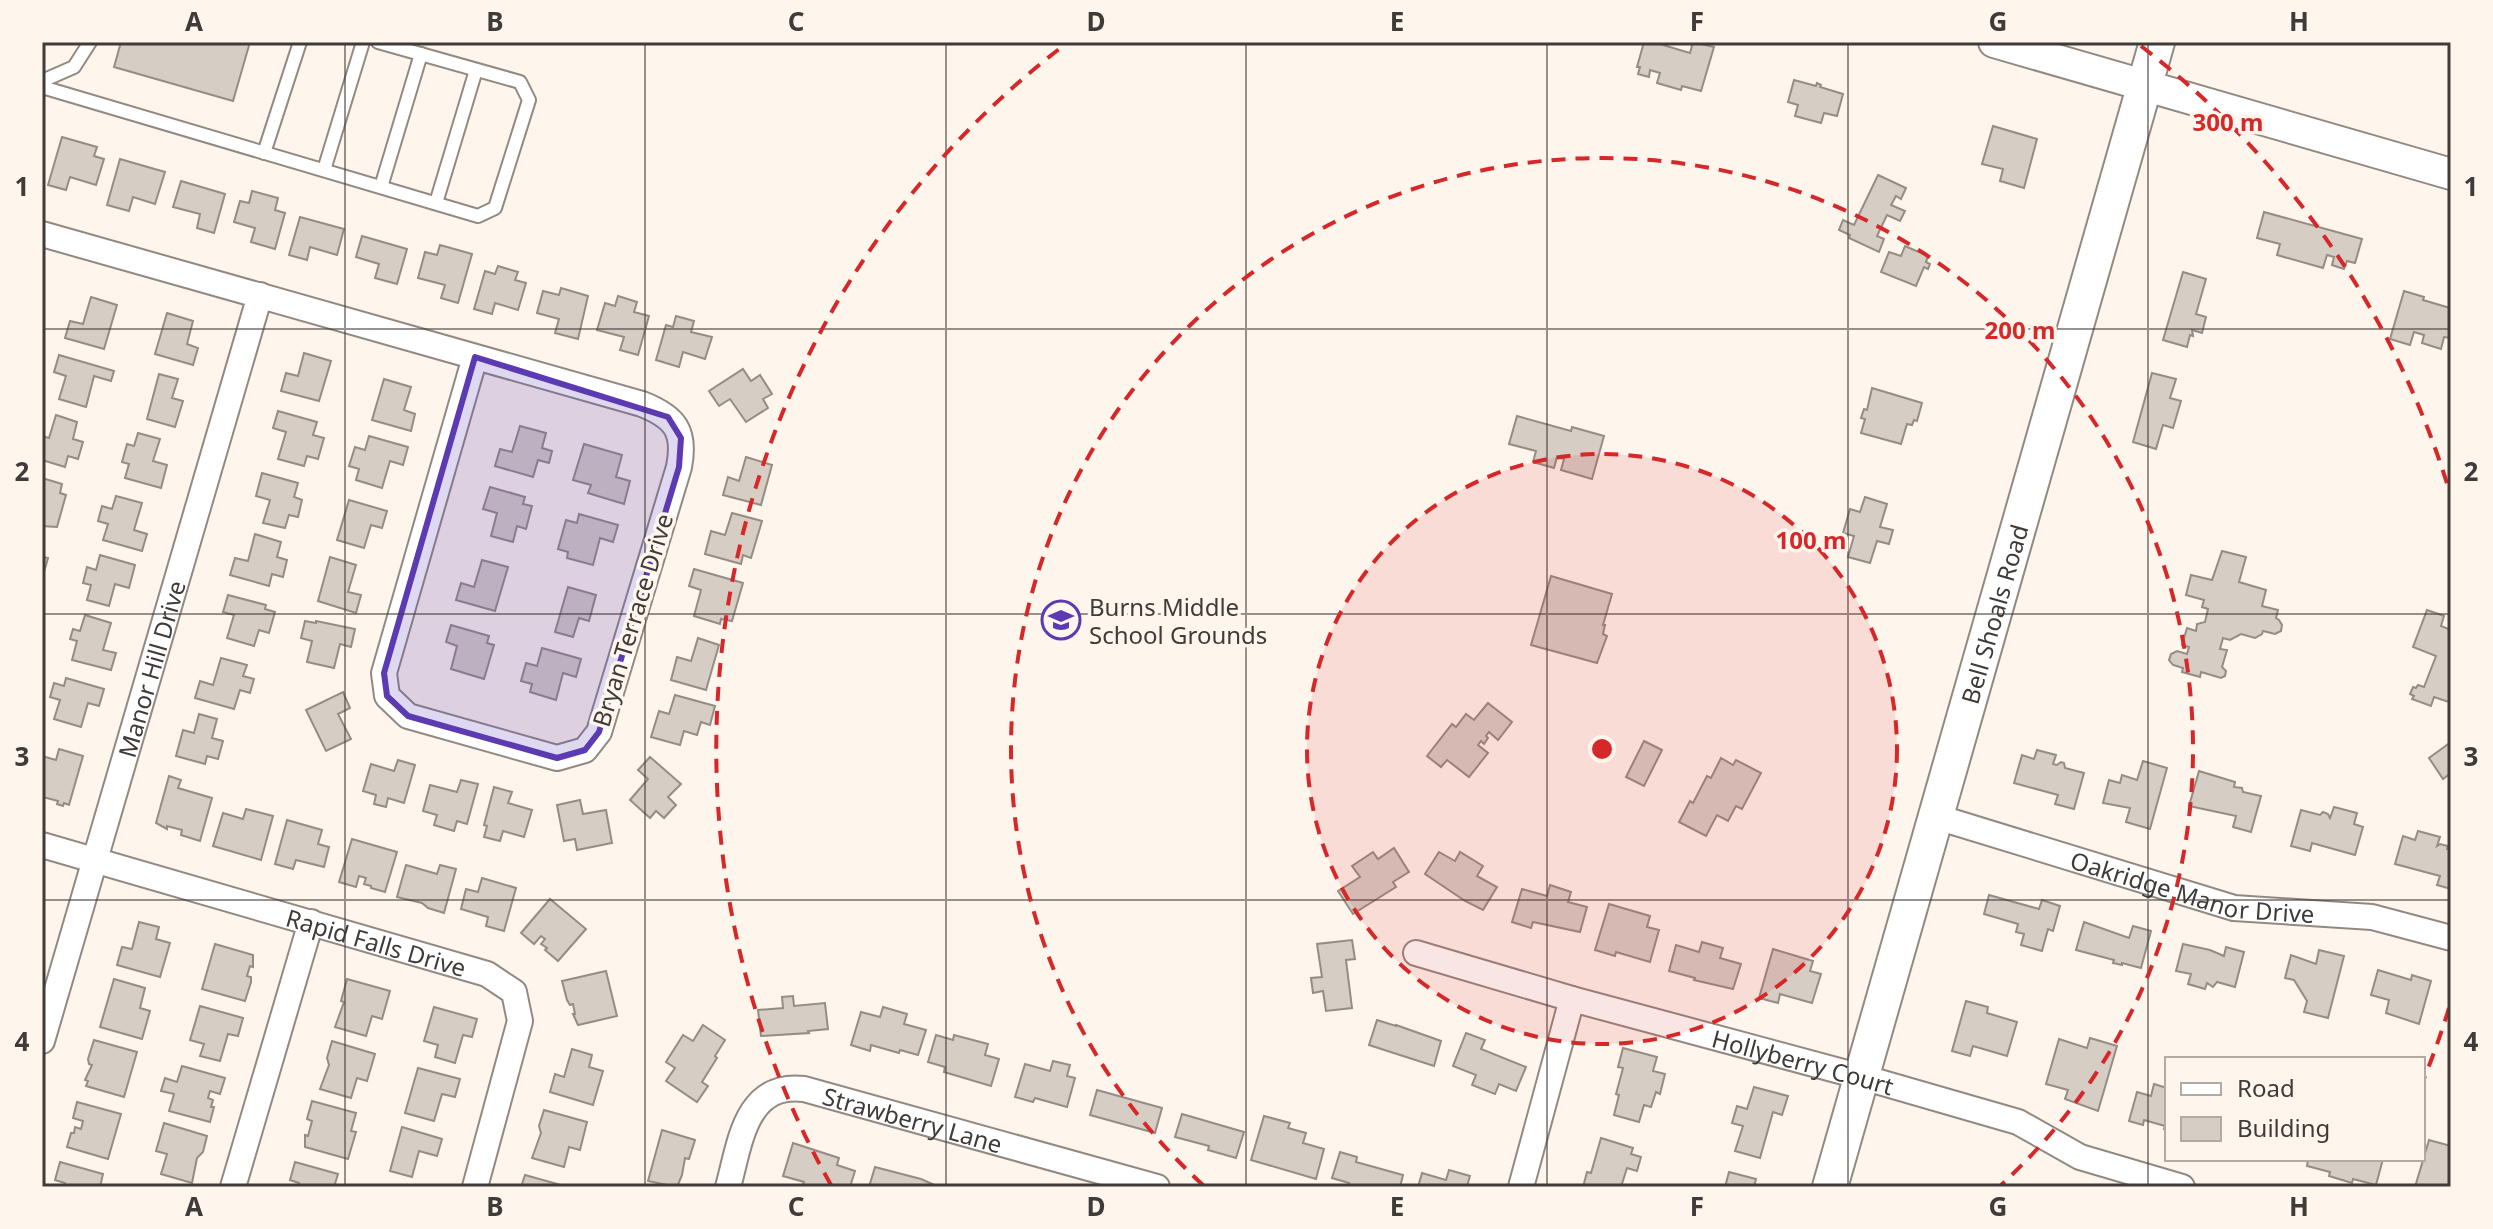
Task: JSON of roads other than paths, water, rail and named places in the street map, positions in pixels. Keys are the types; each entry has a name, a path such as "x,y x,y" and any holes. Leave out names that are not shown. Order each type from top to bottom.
{"main road":[{"name":"Bell Shoals Road","path":"1830,1187 2157,42"}],"street":[{"path":"1994,42 2451,174"},
{"name":"Bryan Terrace Drive","path":"43,239 260,295 642,404 668,417 681,438 679,467 599,732 585,750 557,758 408,716 387,696 384,673 475,357"},
{"name":"Manor Hill Drive","path":"42,1041 260,295"},
{"name":"Oakridge Manor Drive","path":"1937,817 2234,908 2372,917 2451,938"},
{"name":"Rapid Falls Drive","path":"42,845 487,974 514,992 520,1021 475,1187"},
{"path":"233,1187 311,922"},
{"name":"Hollyberry Court","path":"1416,953 2018,1122 2080,1157 2182,1187"},
{"path":"1521,1187 1572,999"},
{"name":"Strawberry Lane","path":"728,1187 744,1129 753,1110 762,1098 791,1087 1157,1187"}],"lane":[{"path":"42,81 74,67 90,42"},
{"path":"264,153 300,42"},
{"path":"324,170 363,42"},
{"path":"42,87 478,216 495,208 529,100 520,82 378,42"},
{"path":"381,187 421,54"},
{"path":"436,203 476,70"}],"place":[{"name":"Burns Middle School Grounds","path":"1061,620"}]}
